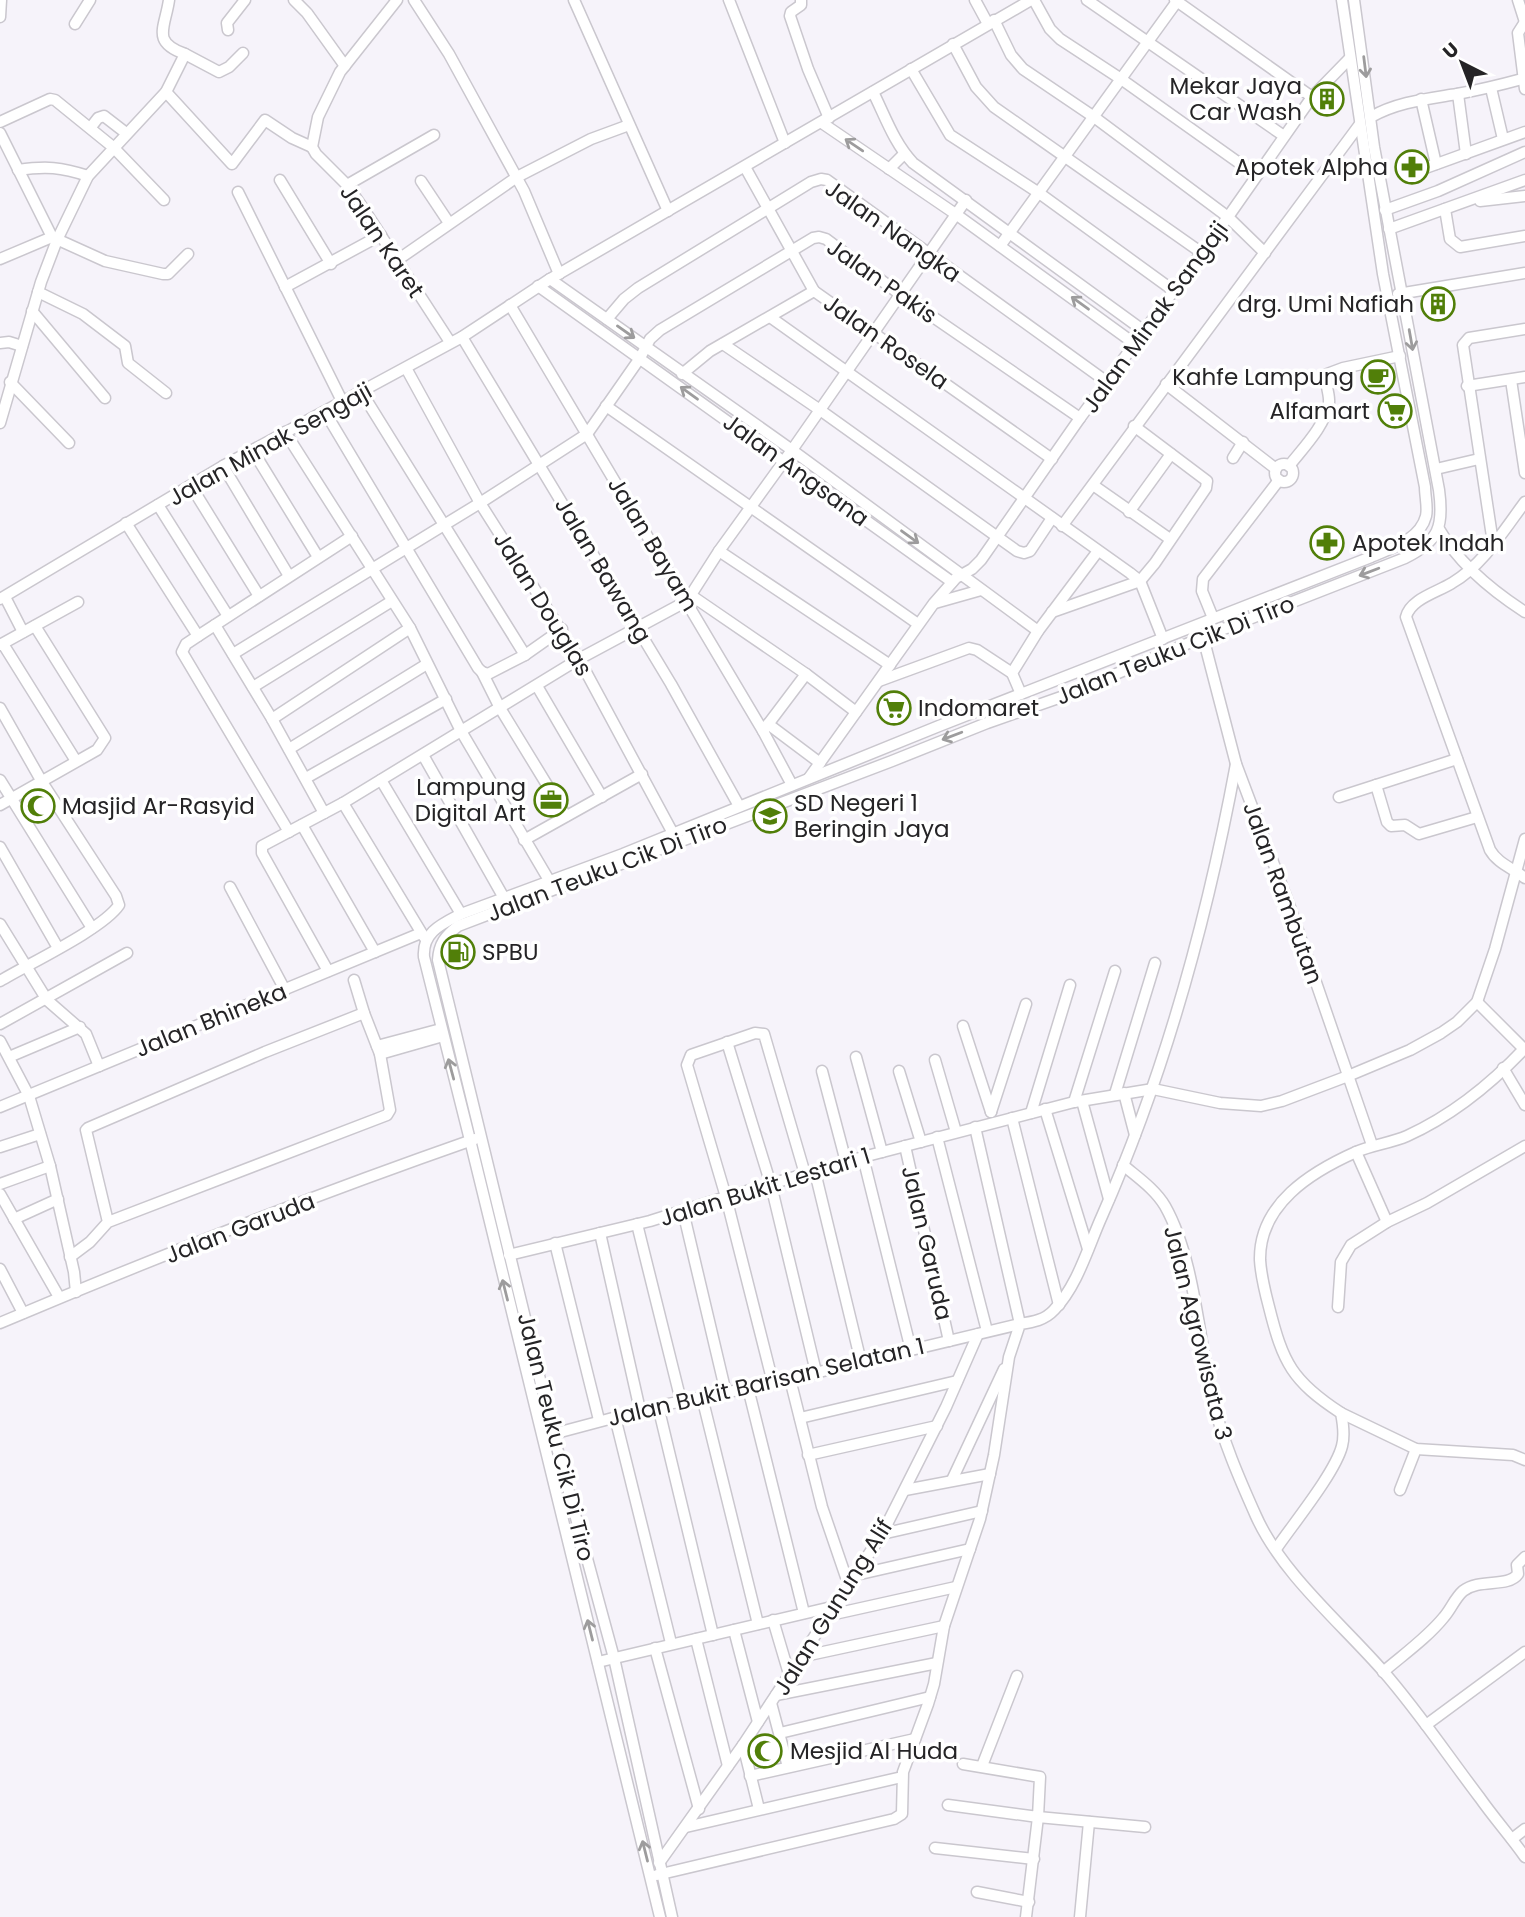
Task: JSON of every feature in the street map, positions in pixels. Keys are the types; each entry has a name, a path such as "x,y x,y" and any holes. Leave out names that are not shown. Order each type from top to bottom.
{"street":[{"path":"0,17 1,0"},
{"path":"75,24 90,0"},
{"path":"169,0 162,33 163,41 169,48 219,72 229,67 243,53"},
{"path":"228,30 227,23 245,0"},
{"path":"294,0 307,13 345,66"},
{"path":"166,92 232,164 265,120 292,138 312,146 318,117 345,66 397,0"},
{"path":"414,0 449,54 517,177 554,277 682,374 792,450 1038,631"},
{"path":"801,0 801,5 790,16 825,120 889,169 1135,344"},
{"path":"975,0 1017,63 1228,216 1265,253"},
{"path":"538,286 1033,0 1050,29 1060,39 1256,175"},
{"path":"1087,0 1284,136"},
{"name":"Jalan Teuku Cik Di Tiro","path":"978,711 972,709 1394,547 1419,530 1426,516 1425,487 1388,296 1342,0"},
{"path":"1354,0 1385,210 1436,469 1441,508 1439,529 1451,551 1470,570 1525,612"},
{"path":"1371,117 1391,107 1421,99 1523,84 1523,59 1518,33 1525,22 1518,0"},
{"path":"731,1 785,144"},
{"path":"1000,246 1177,1 1312,97"},
{"path":"578,2 668,211"},
{"path":"953,44 984,98 1202,253"},
{"path":"0,423 54,239 88,176 166,92 184,54"},
{"name":"Jalan Minak Sangaji","path":"809,779 934,603 952,582 977,565 1312,97 1350,58"},
{"path":"911,69 950,135 1039,193 1174,290"},
{"path":"1491,88 1503,139"},
{"path":"873,92 904,154 932,178 1144,331"},
{"path":"1458,94 1466,154"},
{"path":"0,122 50,99 55,100 113,147 164,200"},
{"path":"1421,99 1436,164"},
{"path":"90,127 98,118 104,116 126,133"},
{"path":"1062,526 1360,124"},
{"path":"396,261 517,177 591,139 629,125"},
{"path":"1420,170 1525,132"},
{"path":"0,133 54,239 105,261 163,274 168,274 188,254"},
{"path":"347,185 434,135"},
{"name":"Jalan Karet","path":"312,146 316,154 347,185 450,342"},
{"path":"1385,210 1438,191 1525,152"},
{"path":"889,169 904,154"},
{"path":"745,167 814,290"},
{"path":"18,170 62,168 88,176"},
{"path":"921,192 932,178"},
{"name":"Jalan Nangka","path":"607,319 624,299 638,288 811,182 821,179 827,180 1107,382"},
{"path":"281,180 331,264"},
{"path":"1389,229 1525,180"},
{"path":"421,181 449,223"},
{"path":"238,192 342,401"},
{"path":"1465,202 1525,196"},
{"name":"Jalan Angsana","path":"689,598 719,551 966,200"},
{"path":"1445,209 1450,239 1460,247 1525,236"},
{"path":"285,287 381,235"},
{"name":"Jalan Pakis","path":"639,358 660,330 679,317 818,237 826,239 901,295 1080,418"},
{"path":"0,259 54,239"},
{"path":"1388,296 1525,273"},
{"name":"Jalan Angsana","path":"538,286 952,582"},
{"name":"Jalan Minak Sengaji","path":"2,598 223,466 462,337 538,286"},
{"name":"Jalan Rosela","path":"682,374 710,351 814,290 1052,459"},
{"path":"38,292 83,314 125,346 128,363 166,393"},
{"name":"Jalan Bayam","path":"510,305 766,728 792,785"},
{"path":"33,311 105,398"},
{"path":"770,317 1140,581 1162,636"},
{"path":"1493,543 1462,351 1464,342 1469,338 1525,328"},
{"name":"Jalan Bawang","path":"462,337 637,627 739,806"},
{"path":"0,343 9,342 22,346"},
{"path":"723,344 1017,551 1030,551 1052,518"},
{"path":"1289,466 1314,433 1328,407 1325,380 1327,374 1400,356"},
{"path":"233,654 443,523 480,503 587,433 639,358"},
{"name":"Jalan Douglas","path":"406,368 480,503 562,629 675,838"},
{"path":"1468,386 1525,377"},
{"path":"1511,380 1525,473"},
{"path":"10,382 69,443"},
{"path":"1166,384 1276,469"},
{"path":"362,393 525,655"},
{"path":"606,406 918,625"},
{"path":"1410,412 1424,408"},
{"path":"325,412 566,816"},
{"path":"1052,612 1140,581 1155,563 1207,484 1207,481 1134,426"},
{"path":"285,432 410,628 461,731 553,886"},
{"path":"1233,458 1243,442"},
{"path":"253,451 318,557"},
{"path":"1129,512 1171,454"},
{"path":"1436,469 1479,459"},
{"path":"1276,469 1282,465 1289,466"},
{"path":"223,466 289,576"},
{"path":"1276,469 1279,480 1287,482 1292,476 1289,466"},
{"path":"1213,618 1202,591 1203,579 1279,480"},
{"path":"1093,485 1170,539"},
{"path":"191,486 259,596"},
{"path":"1525,502 1470,570 1417,602 1407,612 1406,617 1495,858 1525,878"},
{"path":"159,505 228,615"},
{"path":"126,523 198,636"},
{"name":"Jalan Teuku Cik Di Tiro","path":"660,1917 657,1871 614,1658 553,1433 509,1255 438,960 439,947 447,935 458,926 553,886 675,838 837,782 1115,676 1203,637 1405,558 1428,544 1439,529"},
{"path":"289,832 183,657 184,648 228,615 352,536"},
{"path":"1428,544 1451,551"},
{"path":"719,551 890,666"},
{"path":"1012,673 1038,631 1098,551"},
{"path":"1291,588 1287,597 1292,602 1297,601"},
{"path":"934,603 981,590"},
{"path":"2,598 23,632"},
{"path":"328,971 261,849 423,755 579,659 689,598 806,674 856,712"},
{"path":"253,687 392,601"},
{"path":"1259,601 1268,605 1264,614"},
{"path":"76,761 1,644 78,602"},
{"path":"215,625 272,719 324,813"},
{"path":"0,805 97,750 106,738 35,626"},
{"path":"272,719 410,628"},
{"path":"482,672 488,674 525,655 562,629"},
{"name":"Jalan Rambutan","path":"1203,637 1236,764 1290,907 1372,1145"},
{"path":"878,681 969,648 977,650 1012,673 1020,692"},
{"path":"289,749 427,664"},
{"path":"806,674 766,728 820,762"},
{"path":"537,686 602,797"},
{"path":"306,778 446,699"},
{"path":"0,708 42,782 116,896 119,905 92,928 0,981"},
{"path":"978,711 987,723"},
{"name":"Jalan Teuku Cik Di Tiro","path":"675,838 739,806 978,711"},
{"path":"423,755 504,898"},
{"path":"1339,797 1457,759"},
{"path":"1059,1305 1088,1249 1153,1090 1187,980 1220,847 1236,764"},
{"path":"832,769 837,782"},
{"path":"524,840 642,774"},
{"path":"0,780 92,928"},
{"path":"381,780 461,914"},
{"path":"1376,785 1387,822 1391,826 1405,825 1419,834 1478,817"},
{"path":"342,803 424,936"},
{"path":"302,825 375,952"},
{"path":"1525,839 1495,949 1477,1002 1525,1048 1448,1115 1404,1138 1372,1145 1309,1175 1293,1189 1266,1227 1261,1251 1261,1270 1277,1338 1286,1361 1300,1382 1317,1397 1340,1413 1416,1449 1513,1455 1525,1460"},
{"path":"0,847 58,948"},
{"name":"Jalan Teuku Cik Di Tiro","path":"553,886 504,898 438,926 424,936 424,957 598,1661 672,1917"},
{"path":"230,887 285,990"},
{"path":"2,931 47,1000 86,1034 99,1066"},
{"name":"Jalan Bhineka","path":"0,1107 375,952 424,936"},
{"path":"0,1024 127,953"},
{"path":"1135,1135 1119,1093 1155,963"},
{"path":"1109,1200 1078,1101 1115,971"},
{"path":"70,1257 90,1242 108,1222 302,1146 383,1118 390,1110 378,1050 354,979"},
{"path":"1031,1113 1070,985"},
{"name":"Jalan Bukit Lestari 1","path":"509,1255 683,1211 863,1157 975,1127 991,1117 1012,1118 1078,1101 1153,1090 1261,1106 1282,1101 1409,1050 1457,1022 1477,1002"},
{"path":"991,1117 1026,1004"},
{"path":"108,1222 86,1130 88,1128 364,1013"},
{"path":"963,1026 991,1117"},
{"path":"9,1057 80,1027"},
{"path":"378,1050 442,1032"},
{"path":"773,1383 726,1197 687,1065 696,1051 761,1032 766,1037 810,1173 861,1362"},
{"path":"0,1041 29,1096 58,1199 76,1292"},
{"path":"727,1042 771,1185 816,1372"},
{"path":"856,1057 882,1152"},
{"path":"935,1060 956,1132"},
{"path":"1503,1068 1525,1105"},
{"path":"899,1070 920,1142"},
{"path":"822,1071 846,1163"},
{"path":"1045,1110 1088,1249"},
{"path":"1012,1118 1059,1305"},
{"path":"952,1480 1009,1357 1020,1324 975,1127"},
{"path":"0,1147 40,1134"},
{"name":"Jalan Garuda","path":"0,1322 58,1297 482,1136"},
{"path":"937,1137 982,1333"},
{"name":"Jalan Garuda","path":"905,1146 949,1340"},
{"path":"1338,1307 1341,1262 1351,1245 1387,1222 1427,1203 1525,1146"},
{"path":"1356,1152 1387,1222"},
{"path":"863,1157 911,1350"},
{"path":"0,1184 50,1166"},
{"name":"Jalan Agrowisata 3","path":"1123,1166 1154,1191 1174,1225 1200,1325 1213,1400 1227,1449 1257,1519 1295,1575 1383,1672 1525,1857"},
{"path":"0,1194 58,1297"},
{"path":"14,1219 58,1199"},
{"path":"683,1211 726,1394"},
{"path":"637,1224 681,1401"},
{"path":"600,1233 640,1410"},
{"path":"555,1243 599,1420"},
{"path":"1,1273 23,1313"},
{"name":"Jalan Bukit Barisan Selatan 1","path":"541,1437 640,1410 726,1394 1020,1324 1046,1317 1059,1305"},
{"name":"Jalan Gunung Alif","path":"657,1871 774,1699 881,1534 982,1333"},
{"path":"657,1871 894,1819 902,1814 902,1777 930,1697 944,1626 982,1511 1009,1357"},
{"path":"790,1379 822,1507 849,1586"},
{"path":"800,1418 957,1381"},
{"path":"748,1388 804,1613"},
{"path":"702,1397 758,1624"},
{"path":"658,1406 713,1635"},
{"path":"1276,1549 1335,1463 1342,1445 1340,1413"},
{"path":"615,1416 671,1643"},
{"path":"808,1455 936,1426"},
{"path":"1400,1490 1416,1449"},
{"path":"905,1490 990,1474"},
{"path":"881,1534 982,1511"},
{"path":"856,1574 970,1549"},
{"path":"1383,1672 1437,1625 1461,1592 1484,1582 1510,1581 1518,1574 1517,1565 1525,1556"},
{"path":"598,1661 804,1613 956,1587"},
{"path":"773,1620 789,1674"},
{"path":"800,1657 944,1626"},
{"path":"734,1630 758,1722"},
{"path":"696,1639 728,1766"},
{"path":"655,1648 699,1809"},
{"path":"1426,1725 1525,1652"},
{"path":"788,1767 774,1699 937,1663"},
{"path":"982,1766 1017,1676"},
{"path":"780,1733 930,1697"},
{"path":"750,1776 915,1739"},
{"path":"743,1745 759,1809"},
{"path":"963,1764 1040,1777 1034,1859 1026,1917"},
{"path":"686,1827 902,1777"},
{"path":"948,1805 1145,1828"},
{"path":"1080,1917 1089,1822"},
{"path":"1512,1839 1525,1829"},
{"path":"935,1848 1034,1859"},
{"path":"977,1892 1029,1902"}],"place":[{"name":"Mekar Jaya Car Wash","path":"1327,99"},
{"name":"Apotek Alpha","path":"1412,167"},
{"name":"drg. Umi Nafiah","path":"1438,304"},
{"name":"Kahfe Lampung","path":"1378,377"},
{"name":"Alfamart","path":"1395,411"},
{"name":"Apotek Indah","path":"1327,543"},
{"name":"Indomaret","path":"894,708"},
{"name":"Lampung Digital Art","path":"551,800"},
{"name":"Masjid Ar-Rasyid","path":"38,806"},
{"name":"SD Negeri 1 Beringin Jaya","path":"770,816"},
{"name":"SPBU","path":"458,952"},
{"name":"Mesjid Al Huda","path":"765,1751"}]}
